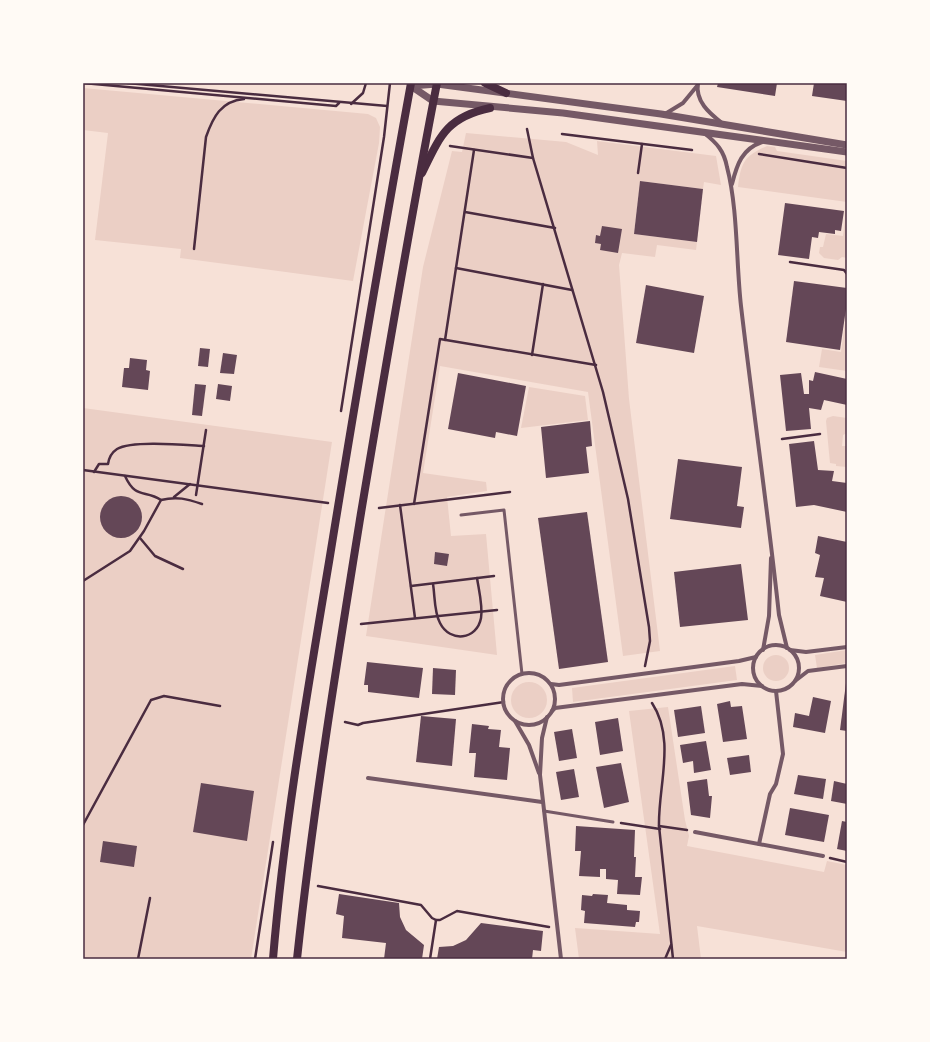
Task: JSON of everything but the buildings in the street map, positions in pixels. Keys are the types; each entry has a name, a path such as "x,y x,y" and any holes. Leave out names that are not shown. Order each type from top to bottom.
{"main road":[{"path":"297,959 327,720 417,182 437,83"},
{"path":"485,83 506,93"},
{"path":"273,959 283,852 302,720 379,258 411,85"},
{"path":"417,182 438,139 445,131 467,113 490,108"}],"street":[{"path":"411,85 437,83 661,114 847,144"},
{"path":"411,85 433,101 490,108 563,113 847,152"},
{"path":"661,114 668,113 683,103 697,85"},
{"path":"697,85 702,105 707,112 724,124"},
{"path":"701,131 718,143 727,166 731,186 741,305 779,615 788,649 794,655 798,665 797,675 794,682"},
{"path":"731,186 736,168 742,155 753,145 765,141"},
{"path":"763,650 769,616 771,542"},
{"path":"762,686 754,675 753,668 756,657 763,650 776,645 806,652 847,647"},
{"path":"547,718 533,724 521,723 508,714 504,702 505,690 508,683 522,674 538,674 551,684 559,685 756,657"},
{"path":"552,711 555,708 742,684 762,686 776,690 786,688 808,671 847,666"},
{"path":"551,684 556,699 552,711 547,718 542,738 540,775 561,959"},
{"path":"759,844 770,794 776,784 783,754 776,690"},
{"path":"514,719 529,745 540,775"},
{"path":"368,778 542,802"},
{"path":"695,832 823,856"}],"lane":[{"path":"461,515 504,510 522,674"},
{"path":"544,811 613,822"}],"path":[{"path":"83,83 336,106 339,103"},
{"path":"127,83 350,104 387,106"},
{"path":"350,104 364,93 366,83"},
{"path":"194,249 206,137 212,120 221,108 234,100 250,98"},
{"path":"527,129 533,158 604,392"},
{"path":"562,134 692,150"},
{"path":"638,173 642,144"},
{"path":"450,146 533,158"},
{"path":"445,340 474,150"},
{"path":"759,154 847,168"},
{"path":"465,212 555,228"},
{"path":"790,262 844,270 847,274"},
{"path":"456,268 572,290"},
{"path":"532,355 543,284"},
{"path":"414,504 440,339 596,365"},
{"path":"196,495 206,430"},
{"path":"782,439 820,434"},
{"path":"94,472 99,464 108,464 109,458 118,448 127,446 168,444 204,446"},
{"path":"83,470 338,505"},
{"path":"125,476 131,487 136,492 155,496 161,500 174,497 186,498 202,504"},
{"path":"174,497 190,484"},
{"path":"379,508 510,492"},
{"path":"83,581 130,551 140,538 161,500"},
{"path":"400,505 415,618"},
{"path":"140,538 155,556 183,569"},
{"path":"411,586 494,576"},
{"path":"433,584 437,616 446,631 452,635 466,636 474,633 478,627 482,611 477,578"},
{"path":"361,624 498,610"},
{"path":"83,825 151,700 164,696 220,706"},
{"path":"345,722 358,725 504,702"},
{"path":"613,822 695,832"},
{"path":"823,856 847,862"},
{"path":"318,886 421,905 432,918 436,920 440,920 457,911 557,929"},
{"path":"138,959 150,898"},
{"path":"430,959 436,920"},
{"path":"664,959 671,945"}],"shaded area":[{"path":"83,88 368,114 376,118 380,127 379,143 353,281 180,258 181,249 95,240 108,133 83,130"},
{"path":"466,133 566,142 598,155 597,141 716,156 721,185 704,182 703,189 640,181 634,234 697,242 696,250 657,245 655,257 622,253 619,265 629,399 660,651 623,656 588,392 440,366 423,473 486,482 487,491 447,497 451,536 486,534 497,655 366,636 423,267 452,151 462,152"},
{"path":"767,146 775,147 777,151 847,161 847,202 738,187 742,166 745,161 753,153"},
{"path":"846,210 847,258 842,257 838,260 824,258 819,253 820,247 823,247 826,234 843,236"},
{"path":"847,307 847,371 819,367 822,349 841,352"},
{"path":"529,387 585,396 588,420 521,428"},
{"path":"83,408 332,442 251,959 83,959"},
{"path":"833,416 847,418 847,433 843,435 842,446 847,446 847,467 836,466 836,464 830,463 826,421 827,418"},
{"path":"847,650 847,663 817,668 815,655"},
{"path":"776,655 785,659 789,668 785,677 776,681 767,677 763,668 767,659"},
{"path":"735,666 737,680 573,702 572,688"},
{"path":"529,682 542,687 547,700 542,713 529,718 516,713 511,700 516,687"},
{"path":"668,707 685,820 689,836 687,846 824,872 827,861 847,865 847,952 697,926 701,959 579,959 575,928 660,934 629,711"}]}
